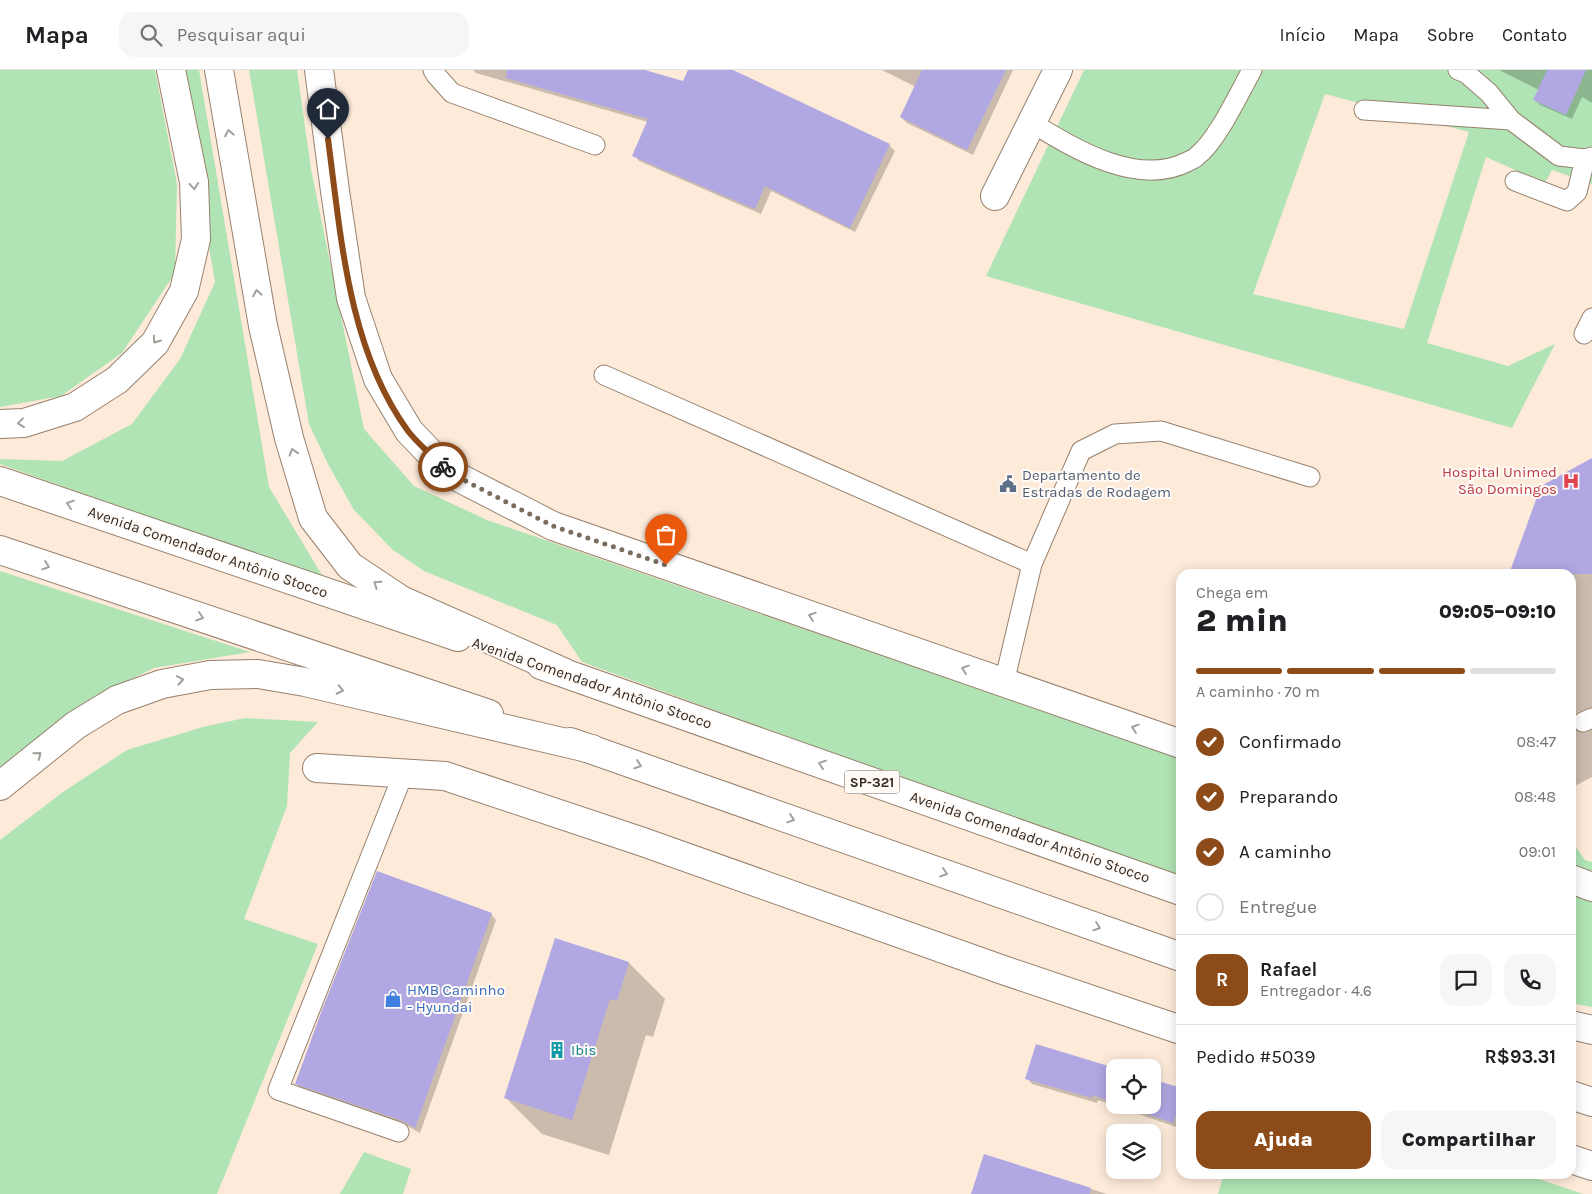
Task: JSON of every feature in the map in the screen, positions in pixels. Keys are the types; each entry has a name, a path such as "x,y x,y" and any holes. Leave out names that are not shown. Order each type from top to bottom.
{"main road":[{"path":"0,424 24,423 75,407 117,380 155,343 184,292 196,239 194,182 171,70"},
{"path":"218,70 263,326 288,438 313,518 350,566 401,600 563,672"},
{"path":"319,70 350,288 360,325 378,379 409,431 448,472 553,526 1176,742"},
{"path":"995,196 1058,70"},
{"name":"Avenida Comendador Antônio Stocco","path":"0,481 563,672 1176,889"},
{"path":"0,550 592,749 1176,955"},
{"path":"0,786 76,725 117,700 162,684 210,675 258,674 305,682 592,749"},
{"path":"317,768 446,776 1176,1028"},
{"path":"1576,882 1592,887"},
{"path":"1576,1026 1592,1030"},
{"path":"1576,1097 1592,1102"},
{"path":"1576,1161 1592,1166"}],"lane":[{"path":"433,70 452,93 595,145"},
{"path":"1032,123 1094,157 1124,166 1158,171 1177,167 1197,156 1216,134 1252,70"},
{"path":"1458,70 1466,73 1489,93 1511,120 1559,156 1588,158 1577,192 1567,200 1515,181"},
{"path":"1364,110 1511,120"},
{"path":"604,375 1032,564"},
{"path":"1004,682 1032,564 1081,451 1115,434 1161,431 1310,477"},
{"path":"399,1132 278,1090 404,772"}],"green space":[{"path":"0,70 155,70 177,184 175,273 122,353 61,396 0,407"},
{"path":"179,70 199,70 269,487 325,580 0,464 0,459 62,461 132,424 180,359 215,282"},
{"path":"249,70 297,70 311,169 364,429 414,486 487,520 1176,757 1176,877 582,662 557,625 424,571 393,550 354,510 328,464 309,424"},
{"path":"1084,70 1592,70 1592,184 1552,170 1545,183 1486,157 1427,343 1508,366 1555,344 1512,428 986,276","holes":["1325,94 1469,132 1404,329 1253,294"]},
{"path":"0,571 250,652 154,668 83,703 0,767"},
{"path":"245,718 318,722 290,753 287,806 244,919 318,944 217,1194 0,1194 0,840 63,792 127,750 203,727"},
{"path":"1576,847 1585,860 1592,862 1592,874 1576,872"},
{"path":"1576,896 1592,901 1592,1007 1576,1004"},
{"path":"364,1152 411,1169 403,1194 340,1194"},
{"path":"1222,1179 1539,1179 1583,1194 1218,1194"}],"building":[{"path":"507,70 645,70 683,81 688,70 733,70 890,144 850,228 765,186 755,209 632,156 648,119 506,78"},
{"path":"922,70 1006,70 967,150 900,117"},
{"path":"1547,70 1586,70 1566,115 1533,100"},
{"path":"1592,458 1592,574 1576,574 1576,569 1511,569 1541,486"},
{"name":"HMB Caminho - Hyundai","path":"377,871 492,913 415,1128 403,1121 295,1084"},
{"name":"Ibis","path":"555,938 629,962 617,1001 610,999 572,1120 504,1098"},
{"path":"1036,1044 1106,1065 1106,1100 1093,1095 1092,1098 1025,1079"},
{"path":"1161,1082 1176,1086 1176,1114 1173,1123 1146,1114 1161,1114"},
{"path":"984,1154 1091,1188 1090,1194 971,1194"}],"way so far":[{"path":"443,467 448,472 553,526 666,565"}],"place":[{"name":"Hospital Unimed São Domingos","path":"1571,481"},
{"name":"Departamento de Estradas de Rodagem","path":"1008,484"},
{"name":"HMB Caminho - Hyundai","path":"393,999"},
{"name":"Ibis","path":"557,1050"}],"route":[{"path":"328,139 351,298 378,379 409,431 443,467"}]}
